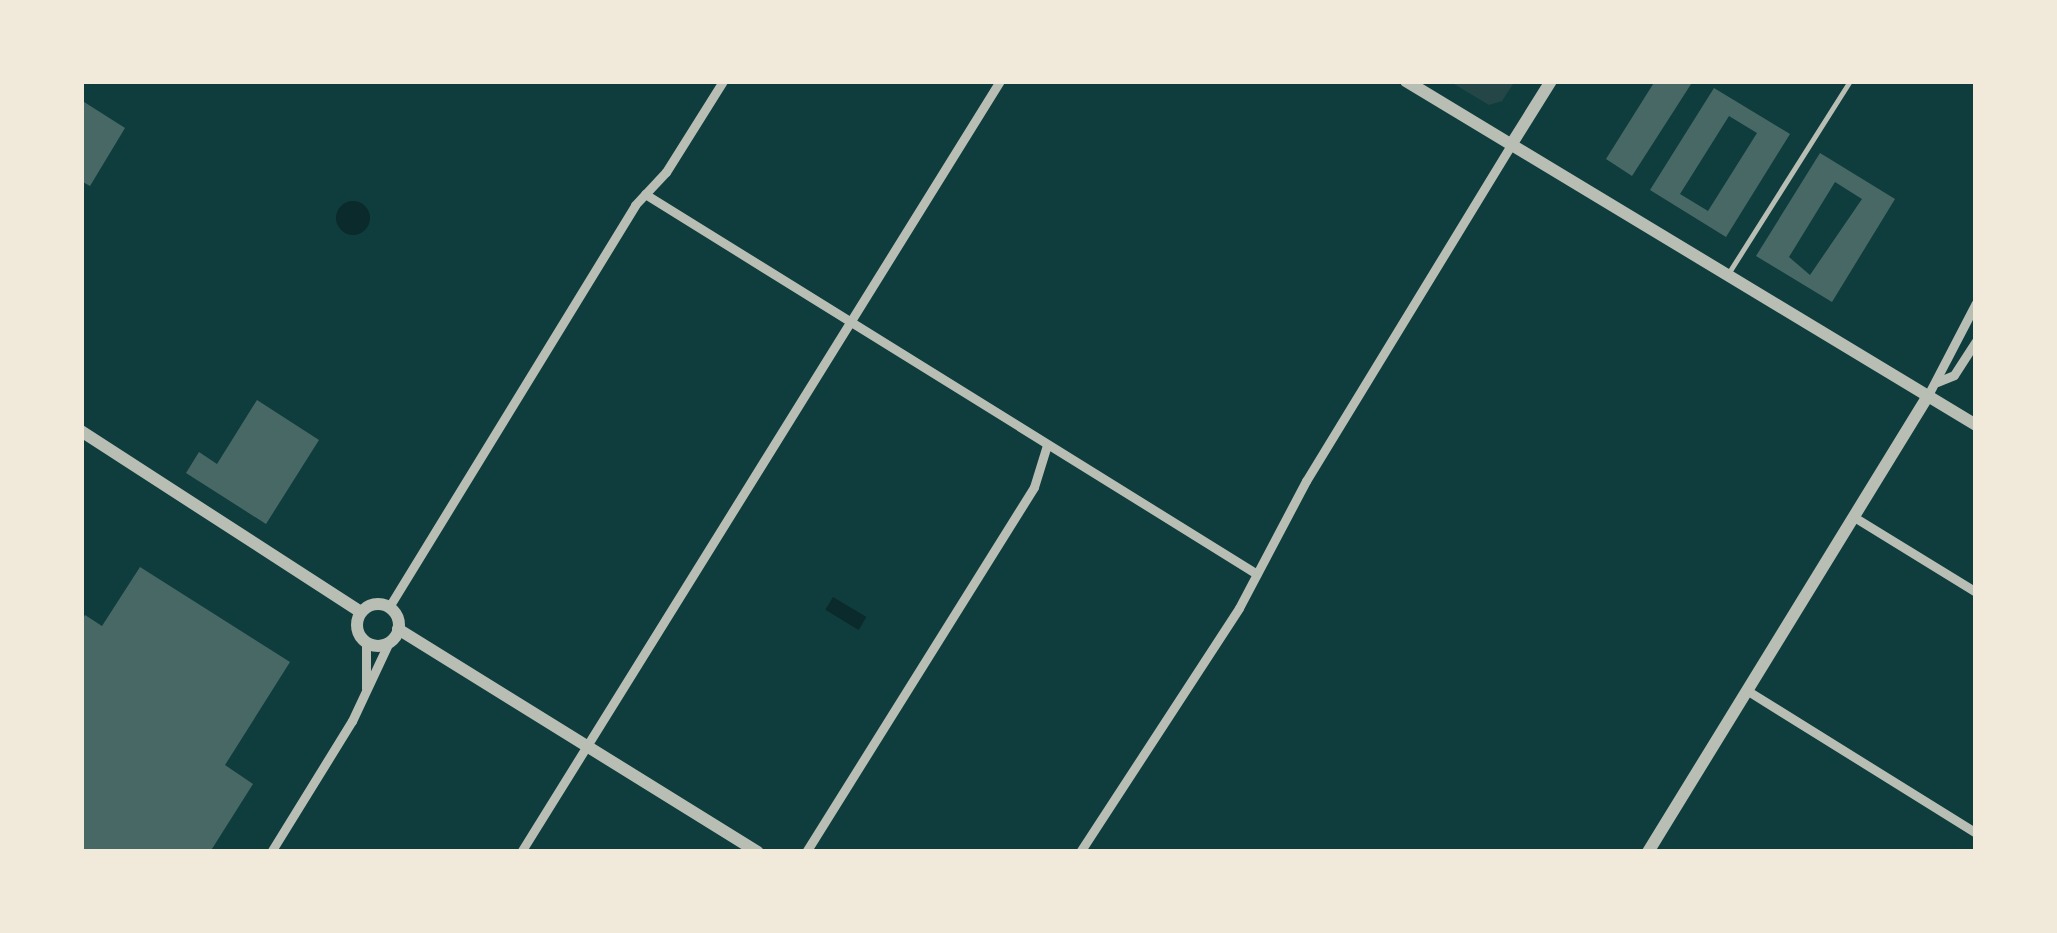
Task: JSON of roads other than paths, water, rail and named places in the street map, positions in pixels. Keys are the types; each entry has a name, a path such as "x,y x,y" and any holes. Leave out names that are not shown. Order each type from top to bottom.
{"street":[{"path":"81,431 361,612 388,608 645,194 723,81"},
{"path":"521,852 1000,81"},
{"path":"1406,81 1976,425"},
{"path":"1081,852 1257,574 1551,81"},
{"path":"645,194 1257,574"},
{"path":"1648,852 1937,382 1938,364 1976,303"},
{"path":"1937,382 1954,375 1976,340"},
{"path":"806,852 1034,487 1047,446"},
{"path":"1854,517 1976,592"},
{"path":"388,608 398,628 758,852"},
{"path":"361,612 357,630 366,642 366,688"},
{"path":"271,852 398,628"},
{"path":"366,642 388,644"},
{"path":"1748,691 1976,833"}],"lane":[{"path":"1726,277 1850,81"}]}
